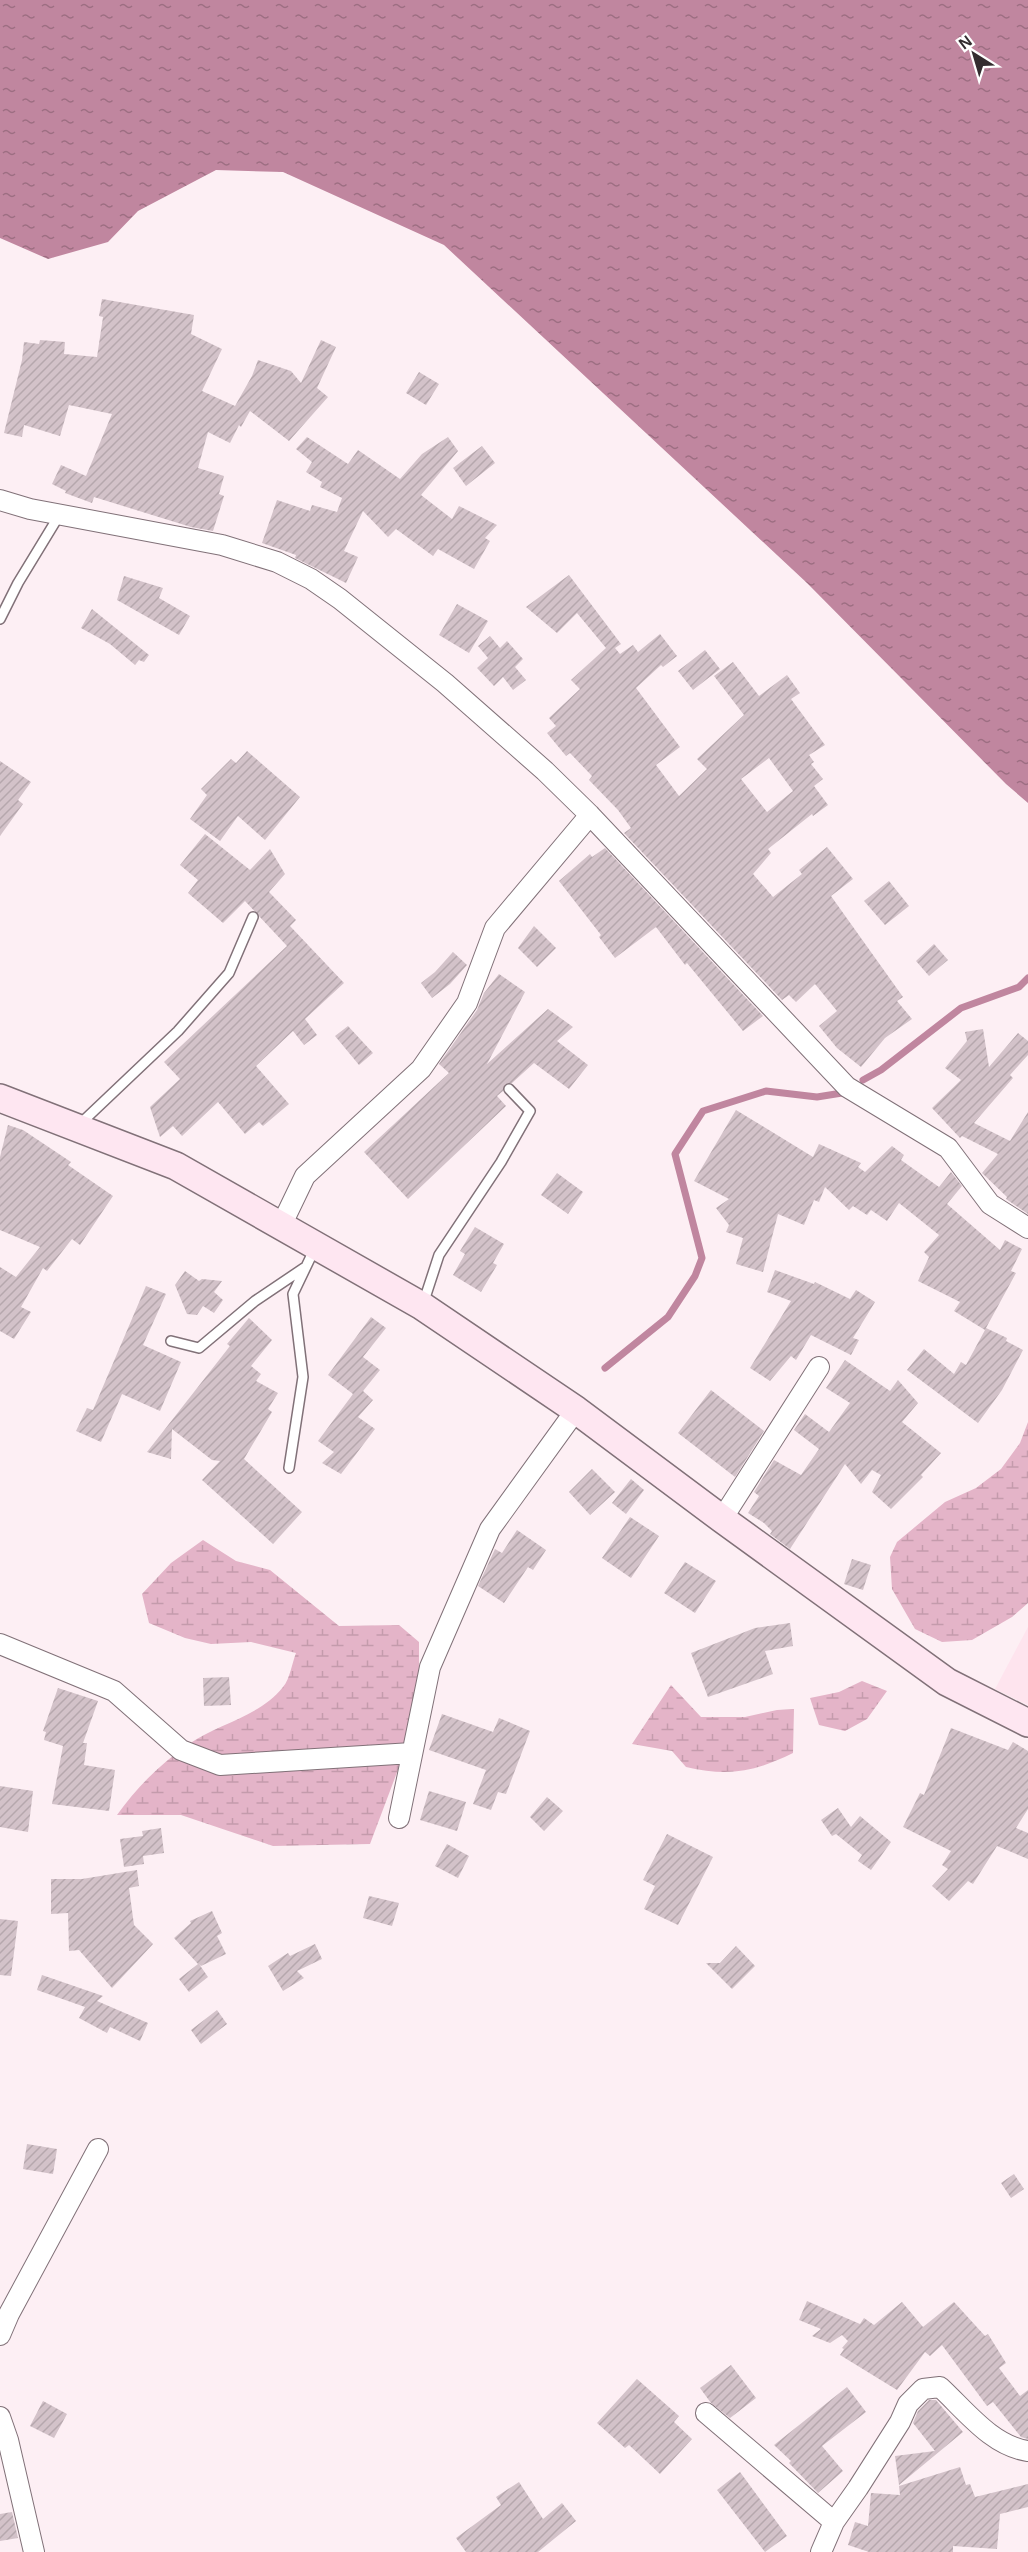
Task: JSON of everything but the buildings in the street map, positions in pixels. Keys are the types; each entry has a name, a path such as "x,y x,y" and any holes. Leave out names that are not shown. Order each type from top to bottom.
{"main road":[{"path":"0,1098 176,1166 281,1226 311,1256 422,1306 576,1410 947,1682 1028,1723"}],"street":[{"path":"0,500 60,514 222,545 276,562 311,579 340,599 445,683 590,814 847,1087 948,1148 990,1204 1028,1228"},
{"path":"281,1226 305,1176 421,1069 467,1003 495,928 590,814"},
{"path":"722,1519 819,1367"},
{"path":"399,1818 430,1667 490,1529 576,1410"},
{"path":"0,1644 114,1692 181,1750 220,1765 412,1753"},
{"path":"0,2335 9,2314 98,2149"},
{"path":"821,2552 834,2522 900,2422 908,2404 923,2389 940,2386 997,2439 1013,2449 1028,2451"},
{"path":"706,2413 834,2522"},
{"path":"0,2417 8,2440 34,2552"}],"lane":[{"path":"0,619 18,583 60,514"},
{"path":"76,1127 178,1031 229,974 253,917"},
{"path":"422,1306 439,1255 501,1162 530,1111 508,1089"},
{"path":"171,1341 200,1348 311,1256"},
{"path":"289,1468 303,1377 293,1294 311,1256"}],"shaded area":[{"path":"1028,1627 1028,1705 995,1689"}],"green space":[{"path":"1028,1422 1028,1603 1012,1617 972,1640 942,1642 915,1629 892,1589 890,1557 897,1542 945,1502 976,1488 1001,1469 1020,1443"},
{"path":"203,1540 236,1561 270,1570 339,1626 399,1625 419,1642 419,1714 370,1844 273,1846 181,1815 117,1815 141,1786 168,1760 201,1737 262,1706 283,1687 291,1671 296,1653 251,1642 211,1644 185,1638 149,1623 142,1594 171,1563"},
{"path":"862,1681 887,1691 867,1719 845,1731 819,1725 810,1698 839,1692"},
{"path":"671,1685 701,1717 745,1717 794,1709 793,1753 766,1765 741,1771 715,1772 686,1767 672,1751 632,1744"}],"water":[{"path":"0,0 1028,0 1028,803 1006,784 807,583 444,245 283,172 216,170 138,211 108,242 48,259 0,238"}],"waterway":[{"path":"863,1080 881,1070 961,1008 1019,987 1028,978"},
{"path":"605,1368 668,1317 695,1276 702,1258 675,1154 703,1111 766,1091 817,1097 842,1093"}]}
